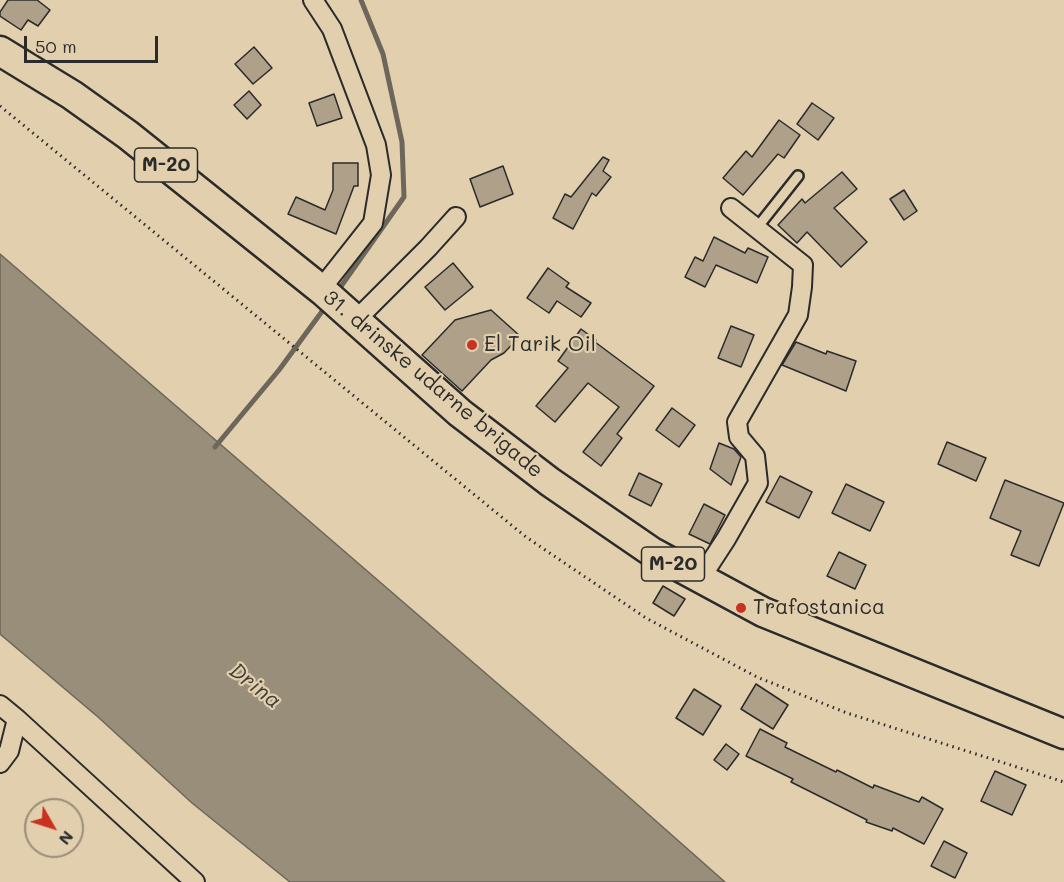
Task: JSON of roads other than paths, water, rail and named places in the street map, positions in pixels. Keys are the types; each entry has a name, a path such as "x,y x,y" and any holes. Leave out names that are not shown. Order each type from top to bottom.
{"main road":[{"name":"31. drinske udarne brigade","path":"0,51 72,95 128,135 334,300 460,413 550,482 652,552 763,612 1064,734"}],"street":[{"path":"313,0 332,29 376,145 381,175 373,223 334,300"},
{"path":"700,579 758,483 755,456 739,437 737,422 798,315 802,287 803,265 731,208"},
{"path":"334,300 428,248 456,217"},
{"path":"0,705 195,882"},
{"path":"0,763 9,751 17,719"}],"lane":[{"path":"756,229 798,176"}],"water":[{"name":"Drina","path":"0,254 725,882 290,882 192,803 98,717 0,634"}],"waterway":[{"path":"337,292 404,197 402,142 383,54 361,0"},
{"path":"215,447 279,370 326,306"}],"place":[{"name":"El Tarik Oil","path":"472,345"},
{"name":"Trafostanica","path":"741,608"}]}
